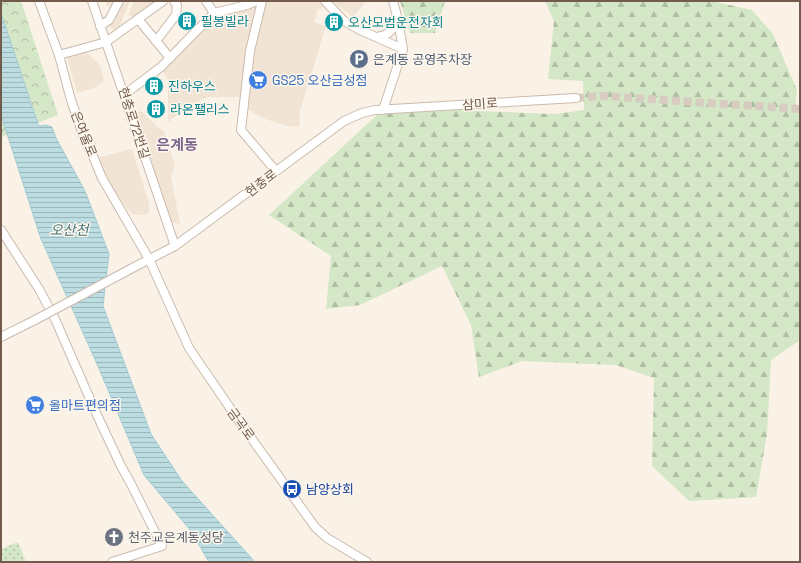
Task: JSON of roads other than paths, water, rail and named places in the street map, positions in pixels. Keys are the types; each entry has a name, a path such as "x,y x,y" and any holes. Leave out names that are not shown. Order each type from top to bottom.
{"street":[{"name":"은여울로","path":"39,1 59,55 71,100 86,143 102,178 149,259"},
{"name":"현충로72번길","path":"92,1 125,94 175,246"},
{"path":"100,26 109,20 119,1"},
{"path":"59,55 106,42 163,1"},
{"path":"156,41 176,15 177,5 174,1"},
{"path":"206,1 214,13"},
{"path":"125,94 161,67 214,13 247,5 256,1"},
{"path":"262,1 250,51 241,130 276,171"},
{"path":"325,1 344,21 360,30 403,49"},
{"path":"383,110 403,49 393,1"},
{"path":"138,19 170,58"},
{"path":"377,38 386,36 398,20"},
{"name":"삼미로","path":"383,110 576,98"},
{"name":"현충로","path":"1,337 175,246 344,121 362,113 383,110"},
{"path":"1,230 39,289 55,319 114,451 162,546 112,562"},
{"name":"금곡로","path":"149,259 192,355 239,421 315,526 327,538 367,562"}],"water":[{"name":"오산천","path":"1,13 38,124 40,126 46,125 52,127 56,138 85,191 109,254 103,306 151,434 182,481 255,562 209,562 191,531 144,475 97,364 41,239 1,115"}],"tunnel":[{"path":"576,98 603,96 800,109"}],"place":[{"name":"필봉빌라","path":"187,21"},
{"name":"오산모범운전자회","path":"334,22"},
{"name":"은계동 공영주차장","path":"359,59"},
{"name":"GS25 오산금성점","path":"258,80"},
{"name":"진하우스","path":"154,86"},
{"name":"라온팰리스","path":"156,109"},
{"name":"올마트편의점","path":"35,405"},
{"name":"남양상회","path":"292,489"},
{"name":"천주교은계동성당","path":"114,537"}],"district":[{"name":"은계동","path":"177,144"}]}
